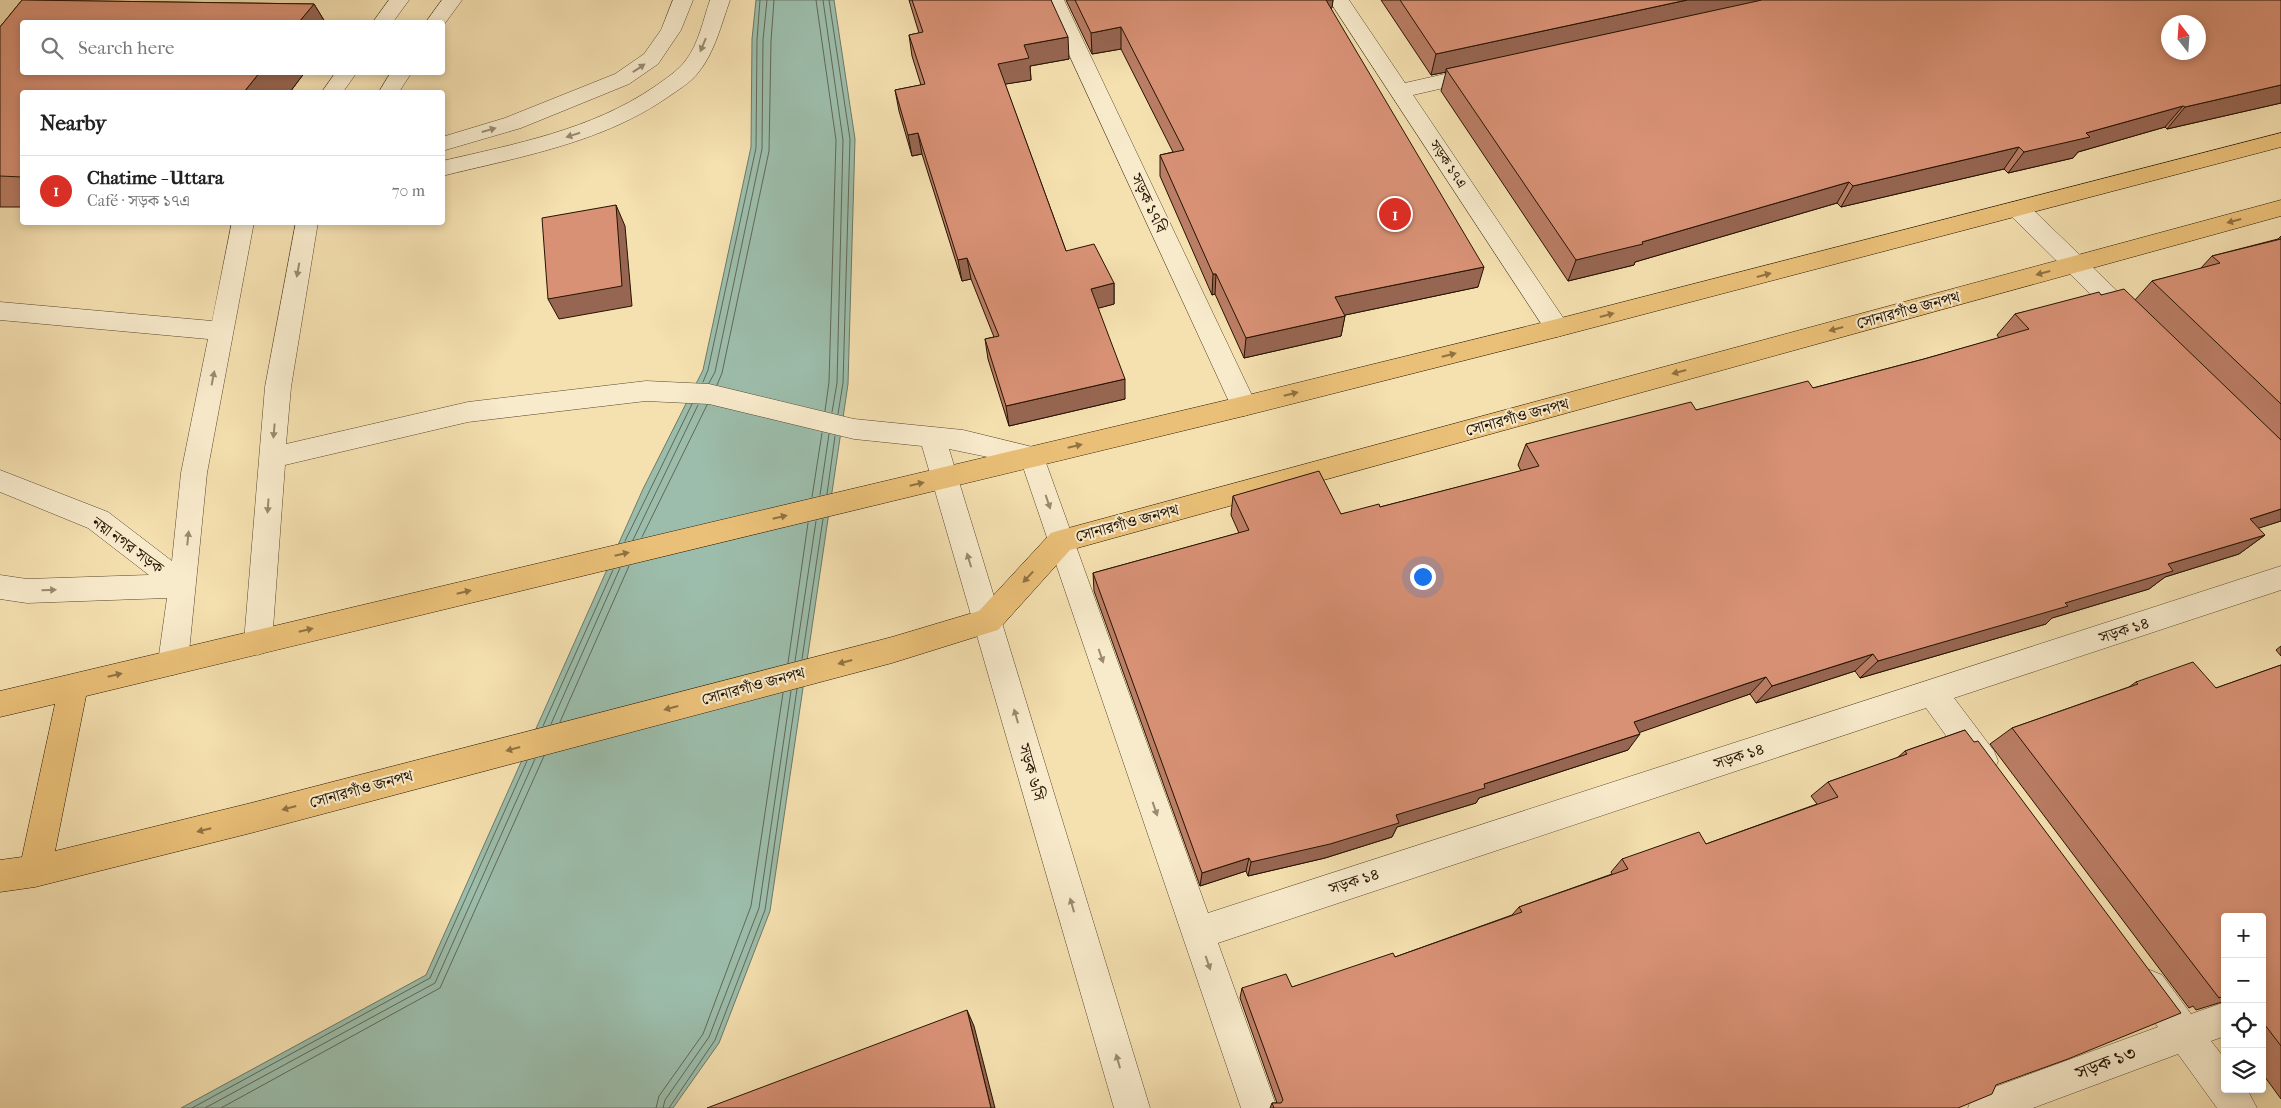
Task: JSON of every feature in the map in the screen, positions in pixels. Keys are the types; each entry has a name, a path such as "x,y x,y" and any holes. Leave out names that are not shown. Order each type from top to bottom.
{"main road":[{"path":"0,704 1244,406 1557,328 2281,140"},
{"name":"সোনারগাঁও জনপথ","path":"0,876 35,871 251,818 892,650 988,621 1062,541 2281,208"},
{"path":"35,871 74,685"}],"street":[{"path":"384,20 399,0"},
{"path":"437,20 452,0"},
{"path":"445,143 513,123 622,79 651,60 671,30 683,0"},
{"path":"445,168 573,136 622,116 656,97 690,69 701,50 720,0"},
{"name":"সড়ক ১৭বি","path":"1054,0 1244,406"},
{"name":"সড়ক ১৭এ","path":"1339,0 1557,328"},
{"path":"1400,91 1496,70"},
{"path":"334,90 345,75"},
{"path":"390,90 400,75"},
{"path":"2018,209 2147,334"},
{"path":"173,662 183,586 194,473 242,225"},
{"path":"258,642 278,387 306,225"},
{"path":"0,311 222,331"},
{"path":"271,458 468,412 646,391 710,394 854,429 964,440 1032,456 1259,1108"},
{"name":"সড়ক ৬সি","path":"932,437 1132,1108"},
{"name":"নয়া নগর সড়ক","path":"0,481 98,520 183,586"},
{"name":"সড়ক ১৪","path":"1198,933 2281,578"},
{"path":"0,588 27,591 183,586"},
{"path":"1932,692 2003,788"},
{"path":"2132,962 2221,1084"},
{"name":"সড়ক ১৩","path":"1986,1108 2221,1020"},
{"path":"2228,1093 2239,1108"}],"water":[{"path":"756,0 834,0 855,139 848,384 770,911 719,1043 673,1108 181,1108 426,975 643,489 703,370 751,147 752,39"}],"building":[{"path":"22,0 314,4 301,20 20,20 20,75 258,75 246,90 20,90 20,177 0,176 0,27"},
{"path":"912,0 1051,0 1068,37 1024,45 1029,58 998,64 1066,251 1094,244 1114,283 1091,289 1125,379 1006,406 985,339 999,336 967,258 958,260 918,133 908,135 895,90 925,84 909,35 923,32"},
{"path":"1075,0 1326,0 1484,267 1335,297 1345,316 1246,338 1216,274 1213,274 1160,155 1184,150 1121,27 1091,33"},
{"path":"1400,0 1687,0 1436,54"},
{"path":"1762,0 2281,0 2281,85 2183,106 2086,133 2090,137 2024,152 2019,147 1853,186 1849,182 1642,242 1643,244 1576,260 1446,69"},
{"path":"616,205 622,286 548,299 542,218"},
{"path":"2281,239 2281,404 2152,281 2220,263 2212,256"},
{"path":"2124,289 2281,440 2281,509 2250,519 2265,535 2168,564 2173,571 2065,603 2068,606 1878,661 1873,654 1772,686 1766,677 1634,722 1640,734 1484,784 1485,788 1396,815 1399,823 1330,844 1251,862 1249,858 1202,873 1093,573 1249,530 1233,496 1319,471 1341,514 1379,504 1380,507 1539,466 1526,444 1691,402 1696,410 1808,381 1813,388 2029,329 2015,314 2099,292 2101,295"},
{"path":"2193,662 2216,688 2281,665 2281,1046 2266,1026 2266,913 2221,913 2221,997 2219,998 2012,728 2138,684 2136,682"},
{"path":"1965,730 1974,742 1978,741 2181,1013 2068,1059 1996,1085 1992,1094 1958,1108 1274,1108 1272,1103 1281,1103 1283,1100 1242,988 1286,974 1292,987 1393,953 1395,957 1522,912 1519,907 1628,869 1622,859 1699,832 1706,844 1838,797 1828,782 1907,754 1905,751"},
{"path":"967,1010 991,1108 707,1108"}],"place":[{"name":"Chatime - Uttara","path":"1395,214"}]}
